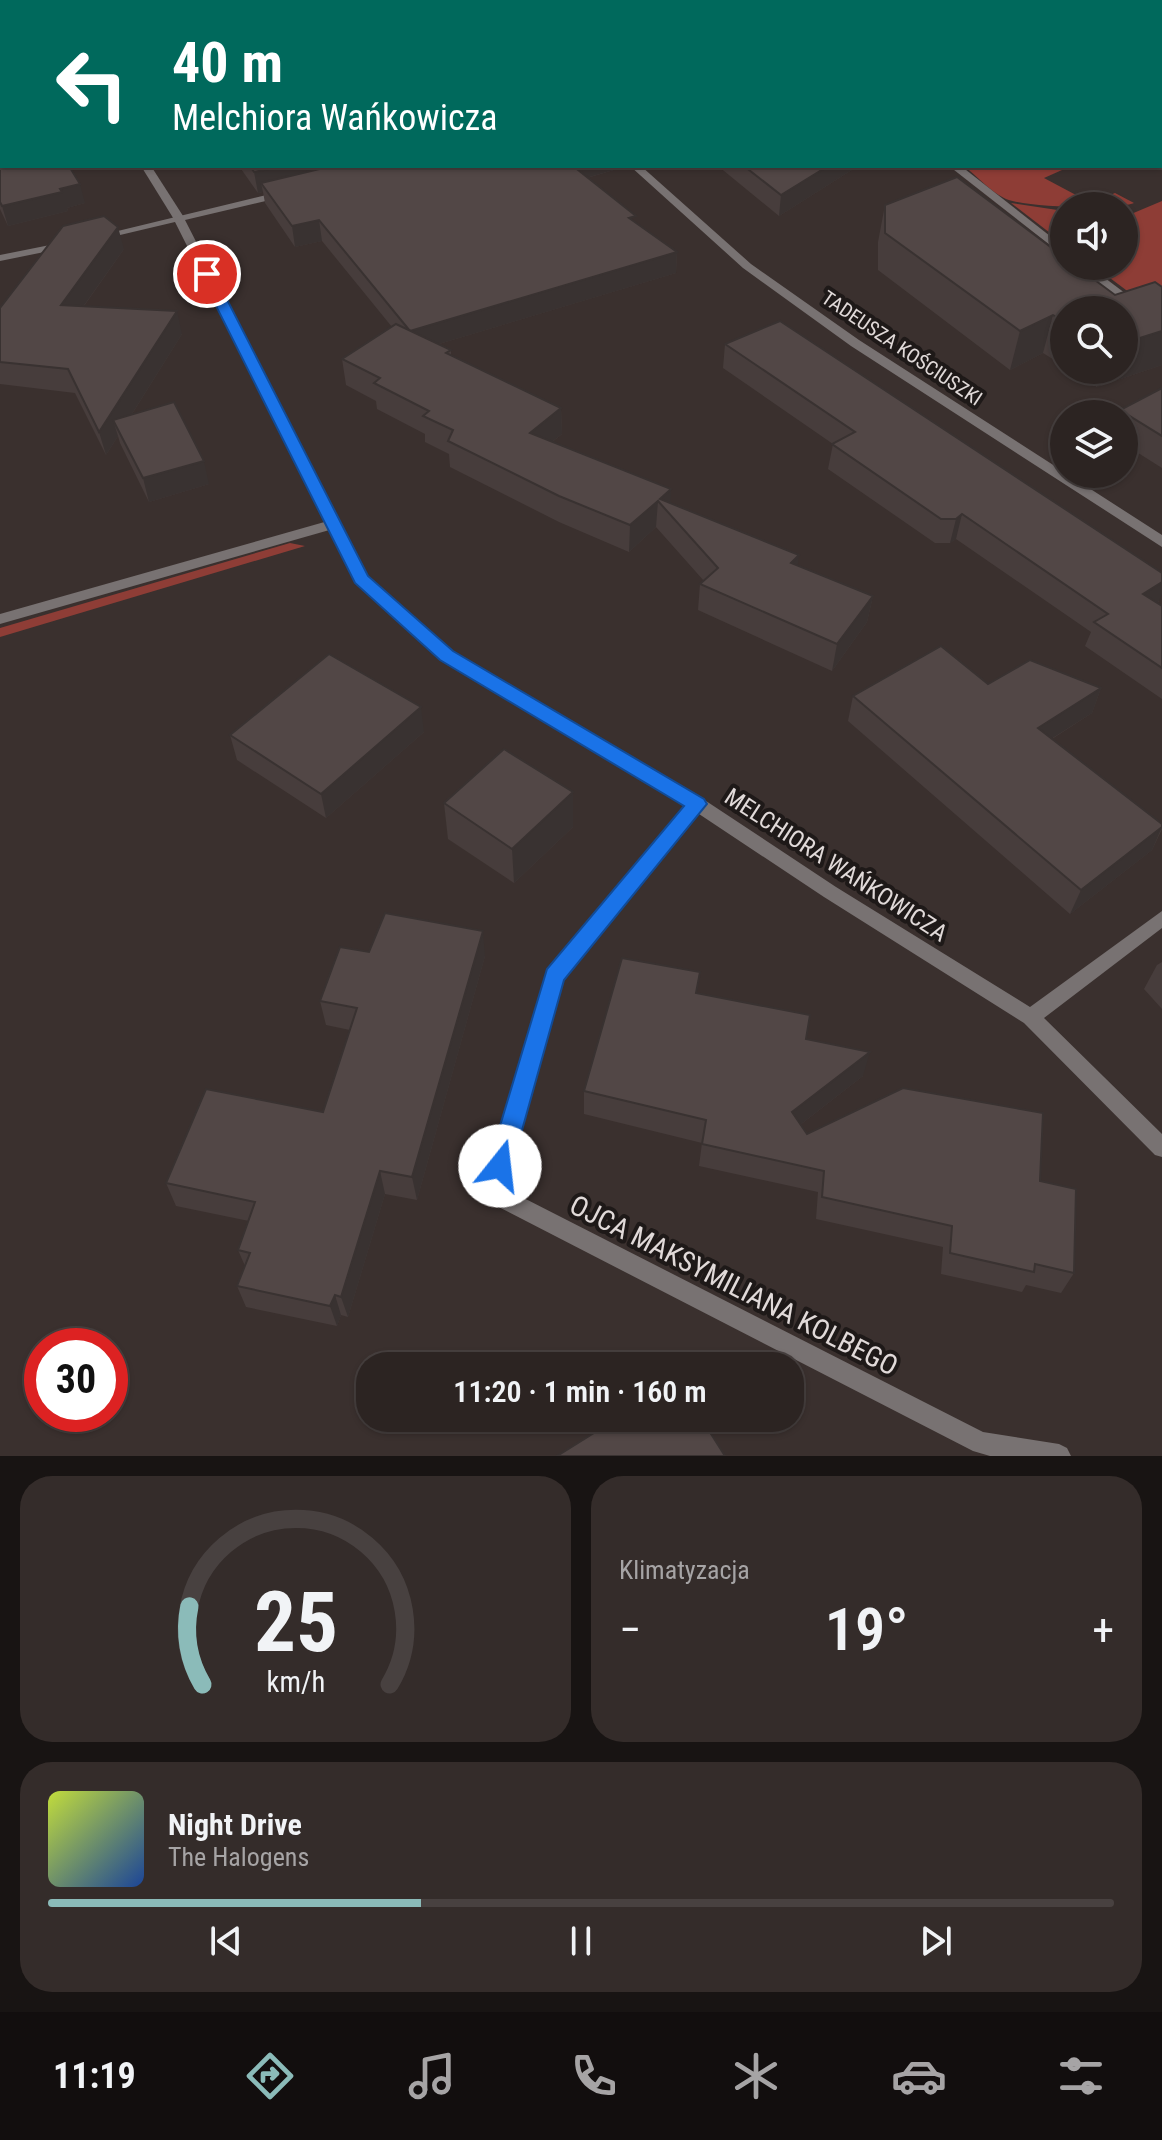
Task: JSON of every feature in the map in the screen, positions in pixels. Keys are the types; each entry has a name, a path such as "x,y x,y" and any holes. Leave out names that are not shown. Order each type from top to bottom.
{"street":[{"name":"MELCHIORA WAŃKOWICZA","path":"147,168 179,219 361,579 446,655 697,804 830,892 1031,1017 1162,1148"},
{"name":"TADEUSZA KOŚCIUSZKI","path":"637,168 747,266 855,343 1162,542"},
{"path":"957,168 1050,242"},
{"path":"90,239 297,191"},
{"path":"0,258 75,243"},
{"path":"1100,280 1162,327"},
{"path":"0,619 335,524"},
{"name":"OJCA MAKSYMILIANA KOLBEGO","path":"697,804 554,976 492,1193 981,1443 1059,1456"},
{"path":"1031,1017 1162,918"}],"shaded area":[{"path":"966,168 1066,168 1044,178 1070,192 1050,192 1050,206 1004,198"},
{"path":"1162,201 1162,317 1113,280 1138,280 1138,211"},
{"path":"1011,203 1050,209 1050,233"},
{"path":"290,543 305,546 0,637 0,628"}],"building":[{"path":"0,168 70,168 80,184 60,189 62,192 2,206"},
{"path":"251,168 273,168 254,172"},
{"path":"324,168 576,168 636,216 629,218 677,252 410,331 319,220 292,226 261,183"},
{"path":"747,168 825,168 781,195"},
{"path":"957,177 1050,247 1050,280 1095,280 1115,295 1155,282 1162,287 1162,331 1138,339 1138,296 1050,296 1050,316 1020,331 885,233 885,205"},
{"path":"104,216 118,227 61,305 177,311 99,432 68,369 0,362 0,308 63,226"},
{"path":"780,321 1162,573 1162,582 1143,594 1162,606 1162,668 1094,622 1108,614 962,514 956,519 941,519 832,444 855,432 725,344"},
{"path":"396,324 451,350 446,353 561,408 530,433 671,489 660,499 799,555 791,563 873,596 837,644 700,584 718,568 658,501 630,525 559,496 448,441 453,430 423,416 429,411 374,383 380,378 342,359"},
{"path":"1162,388 1162,436 1138,421 1138,401"},
{"path":"174,402 204,461 143,478 113,420"},
{"path":"941,646 988,684 1030,660 1101,688 1038,728 1162,827 1081,890 853,696"},
{"path":"329,654 421,707 321,794 230,735"},
{"path":"504,749 573,792 512,849 444,803"},
{"path":"385,913 483,931 412,1177 380,1171 341,1297 335,1295 330,1306 237,1286 250,1253 238,1250 255,1202 166,1183 206,1089 323,1112 357,1008 320,1001 340,947 369,952"},
{"path":"622,958 700,972 696,993 810,1015 806,1039 870,1052 792,1112 807,1134 903,1088 1043,1113 1040,1181 1076,1189 1074,1273 1035,1264 1034,1272 950,1253 952,1226 822,1197 824,1171 702,1144 706,1120 584,1091"},
{"path":"596,1432 710,1432 725,1456 557,1456"}],"route":[{"path":"207,274 361,579 446,655 697,804 554,976 500,1166"}]}
